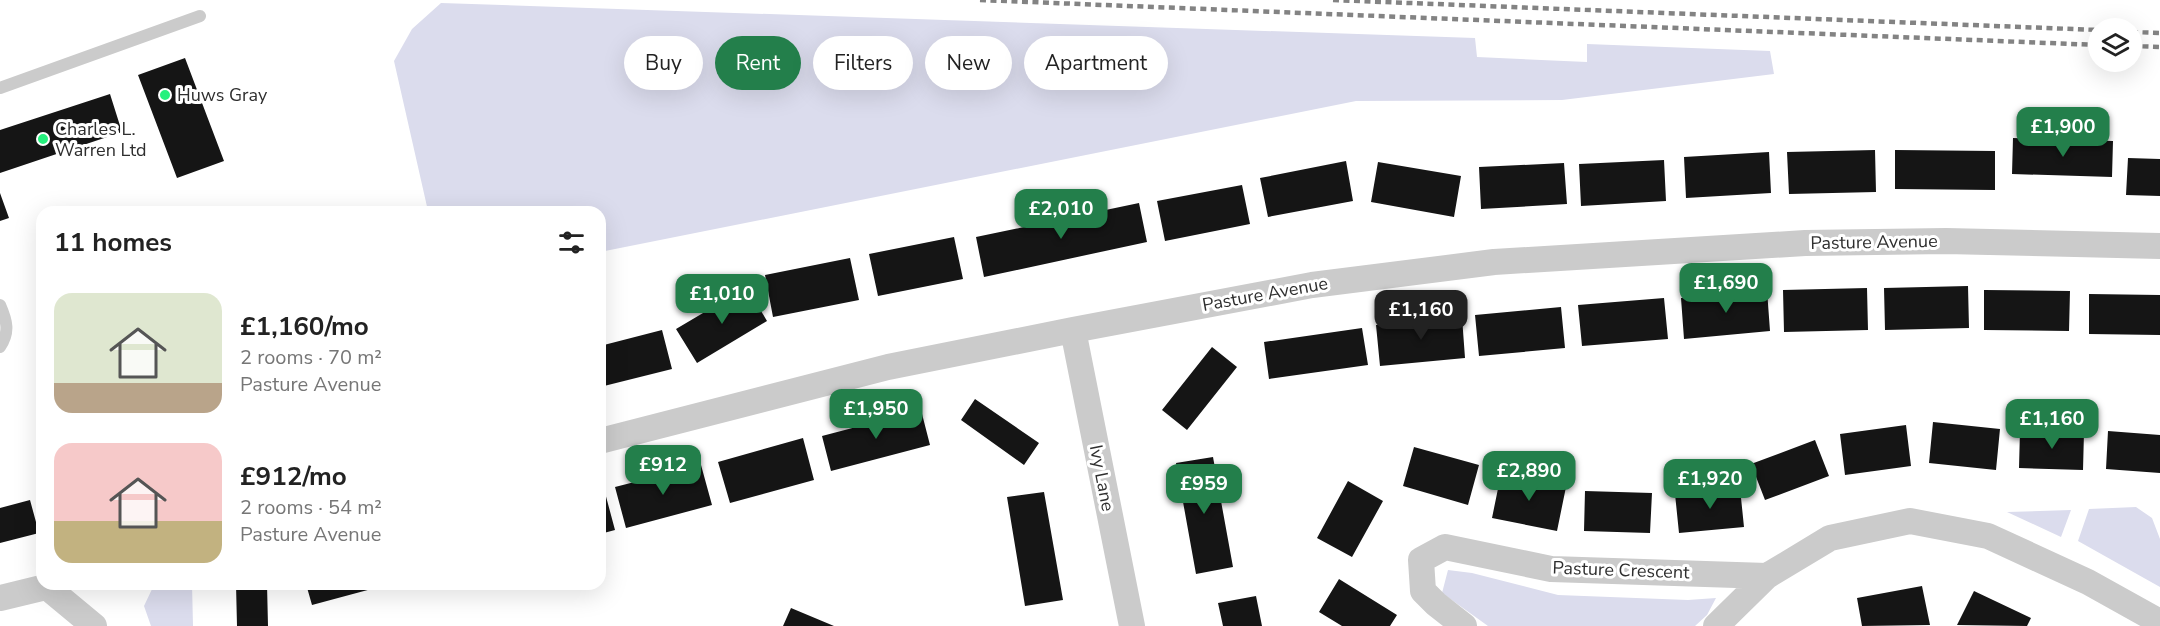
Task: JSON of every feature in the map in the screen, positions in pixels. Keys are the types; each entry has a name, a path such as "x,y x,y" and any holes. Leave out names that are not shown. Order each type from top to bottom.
{"street":[{"name":"Pasture Avenue","path":"606,439 888,367 1072,330 1312,285 1494,262 1805,243 1946,240 2160,246"},
{"name":"Ivy Lane","path":"1072,330 1132,626"},
{"path":"1716,626 1767,576 1830,538 1910,521 1988,536 2088,582 2160,622"},
{"name":"Pasture Crescent","path":"1464,626 1423,591 1421,560 1445,547 1551,569 1617,573 1701,572 1767,576"},
{"path":"0,598 36,589"},
{"path":"57,590 94,626"}],"lane":[{"path":"0,88 200,16"},
{"path":"0,305 7,321 5,339 0,347"}],"shaded area":[{"path":"441,3 1475,38 1477,57 1587,62 1587,44 1770,51 1774,74 1562,100 1356,101 606,251 606,206 427,206 394,61 412,29"},
{"path":"2136,507 2152,518 2160,539 2160,587 2078,541 2089,509"},
{"path":"2071,510 2061,537 2007,512"},
{"path":"1448,570 1472,573 1558,595 1688,600 1716,598 1707,615 1695,626 1488,626 1442,593"},
{"path":"152,590 192,590 193,626 151,626 144,606"}],"building":[{"path":"185,58 224,161 177,178 138,75"},
{"path":"110,94 122,132 0,173 0,130"},
{"path":"2013,138 2113,141 2112,177 2012,174"},
{"path":"1875,150 1876,192 1789,194 1787,152"},
{"path":"1895,150 1995,151 1995,190 1895,189"},
{"path":"1769,152 1771,193 1686,198 1684,157"},
{"path":"2128,158 2160,159 2160,196 2126,195"},
{"path":"1664,160 1666,201 1581,206 1579,164"},
{"path":"1346,161 1353,201 1268,217 1260,178"},
{"path":"1378,162 1461,176 1454,217 1371,202"},
{"path":"1564,163 1567,204 1481,209 1479,167"},
{"path":"1242,185 1250,224 1165,241 1157,201"},
{"path":"0,193 9,218 0,221"},
{"path":"1139,203 1147,242 984,277 976,237"},
{"path":"954,237 963,279 878,296 869,254"},
{"path":"850,258 859,300 773,317 765,275"},
{"path":"1968,286 1969,328 1885,330 1884,288"},
{"path":"747,287 767,321 697,363 676,329"},
{"path":"1867,288 1868,330 1784,332 1783,290"},
{"path":"1767,290 1770,331 1684,339 1681,298"},
{"path":"1984,290 2070,291 2069,331 1984,330"},
{"path":"2089,294 2160,295 2160,335 2089,334"},
{"path":"1664,298 1668,339 1582,346 1578,305"},
{"path":"1561,307 1565,348 1479,356 1475,315"},
{"path":"1462,317 1465,358 1380,366 1376,325"},
{"path":"1362,328 1368,365 1269,379 1264,342"},
{"path":"662,330 672,369 606,386 606,344"},
{"path":"1212,347 1237,367 1187,430 1162,410"},
{"path":"975,399 1039,443 1024,465 961,420"},
{"path":"921,410 930,445 831,471 822,436"},
{"path":"1933,422 2000,429 1996,470 1929,463"},
{"path":"1906,425 1911,466 1845,475 1840,434"},
{"path":"2020,430 2084,432 2083,470 2019,468"},
{"path":"2108,431 2160,435 2160,473 2106,469"},
{"path":"803,438 814,480 730,503 718,462"},
{"path":"1815,440 1829,476 1765,500 1751,464"},
{"path":"1414,447 1479,465 1468,505 1403,486"},
{"path":"1213,457 1233,567 1196,574 1176,463"},
{"path":"701,465 712,505 626,528 615,487"},
{"path":"1501,474 1566,487 1557,531 1492,518"},
{"path":"1348,481 1383,501 1352,557 1317,538"},
{"path":"1740,488 1744,527 1679,533 1675,494"},
{"path":"1585,491 1652,493 1650,533 1584,531"},
{"path":"1044,492 1063,600 1025,606 1007,497"},
{"path":"606,496 615,530 606,532"},
{"path":"30,500 36,522 36,534 0,543 0,508"},
{"path":"1339,579 1397,615 1390,626 1342,626 1319,612"},
{"path":"1922,586 1930,625 1862,626 1857,598"},
{"path":"236,590 267,590 268,626 237,626"},
{"path":"308,590 368,590 312,605"},
{"path":"1974,591 2031,618 2027,626 1957,625"},
{"path":"1256,596 1262,626 1223,626 1218,603"},
{"path":"791,608 834,626 783,626"}],"railway":[{"path":"980,0 2088,45"},
{"path":"1333,0 2088,30"},
{"path":"2142,32 2160,33"},
{"path":"2142,46 2160,47"}],"place":[{"name":"Huws Gray","path":"165,95"},
{"name":"Charles L. Warren Ltd","path":"43,139"}]}
